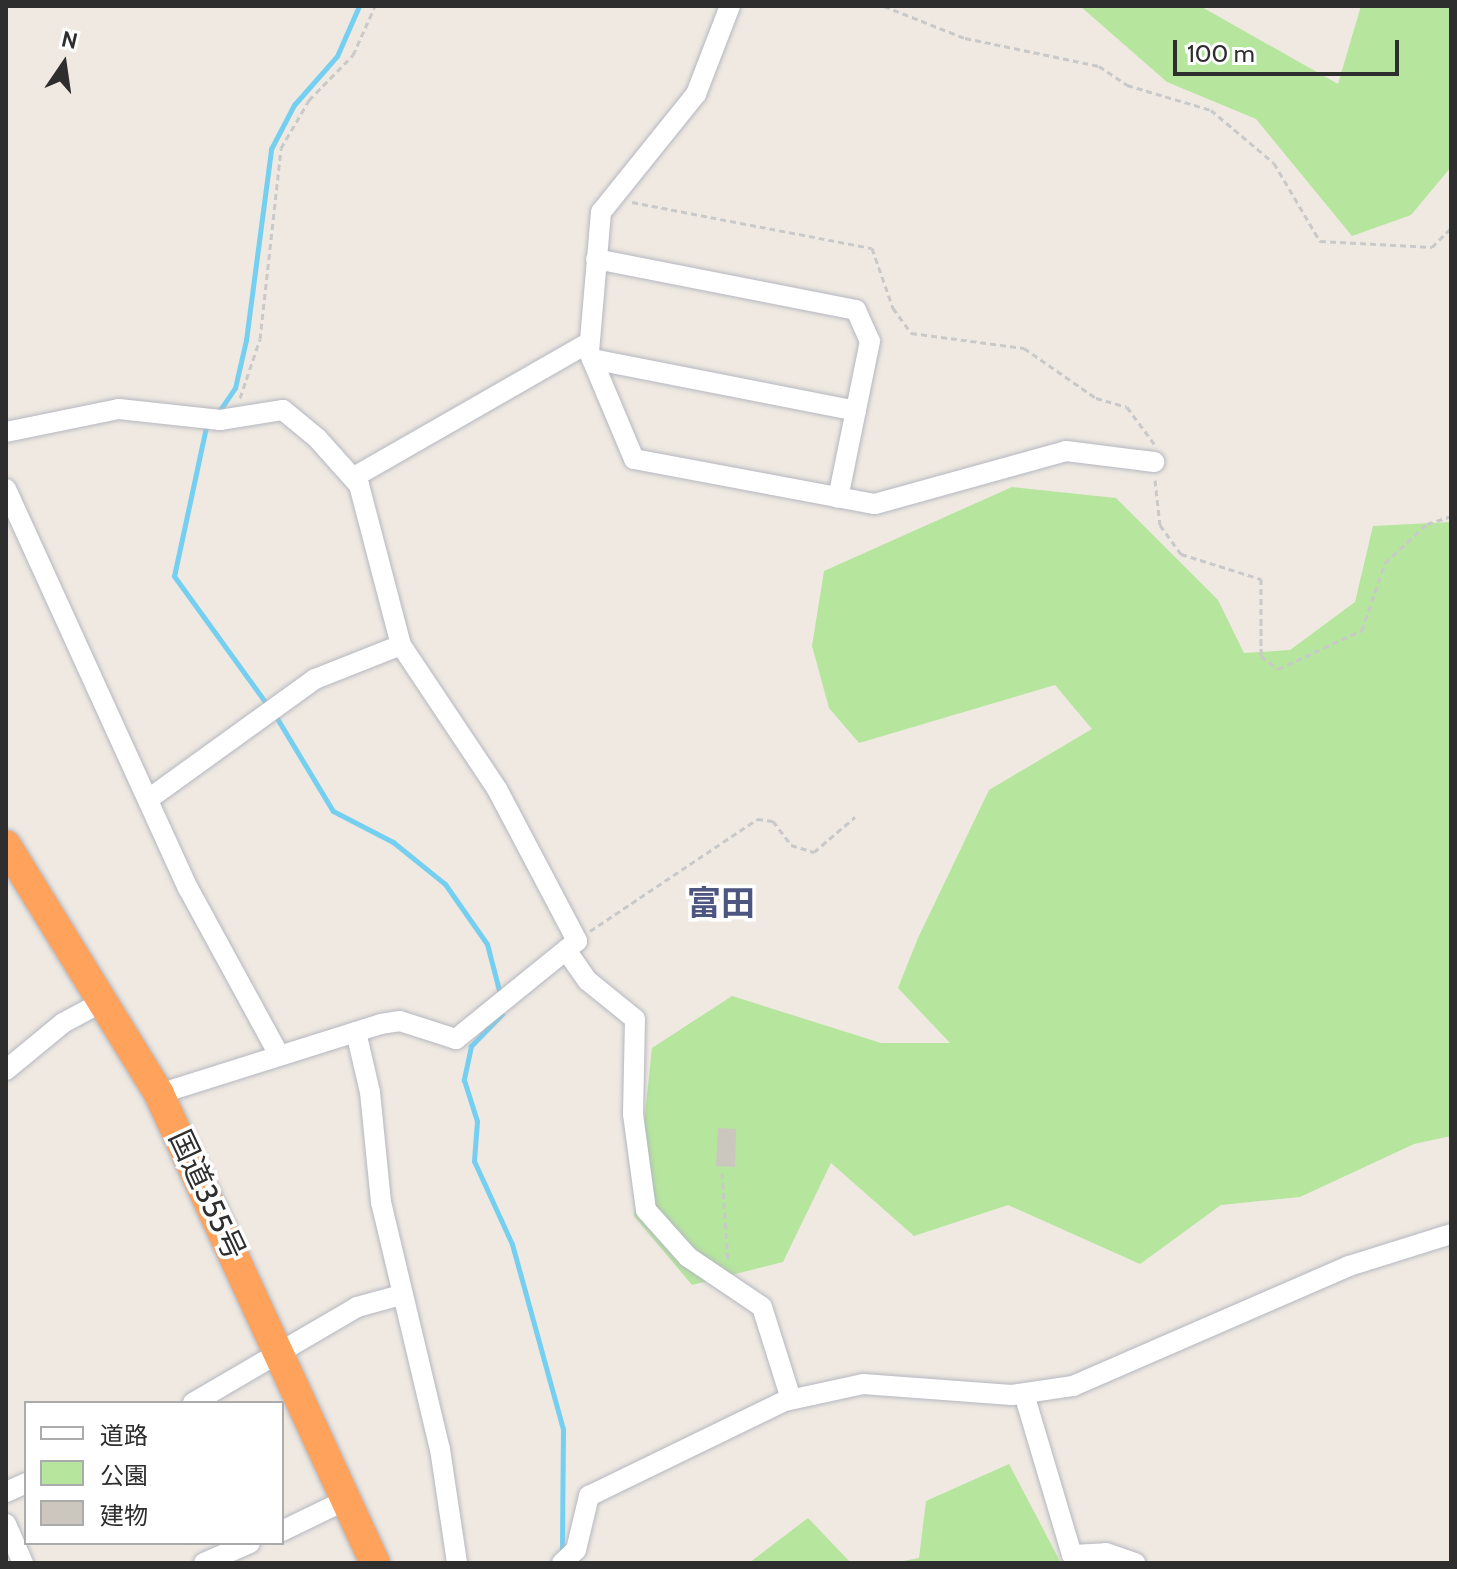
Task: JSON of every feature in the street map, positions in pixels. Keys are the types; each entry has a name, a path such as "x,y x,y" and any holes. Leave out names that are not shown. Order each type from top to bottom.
{"highway":[{"name":"国道355号","path":"6,845 106,1000 159,1094 350,1498 375,1563"}],"street":[{"path":"730,6 696,94 601,212 590,351 634,459 875,504 1066,451 1154,462"},
{"path":"596,259 856,310 870,341 838,498"},
{"path":"354,477 590,351 856,411"},
{"path":"6,432 119,409 235,418 283,410 354,477 401,645 497,789 588,981 630,1008 637,1038 633,1114 646,1210 730,1290 762,1307 791,1399"},
{"path":"6,489 207,926 279,1055"},
{"path":"150,798 315,679 401,645"},
{"path":"159,1094 279,1055 400,1021 456,1039 571,946"},
{"path":"6,1070 63,1023 106,1000"},
{"path":"356,1032 401,1295 440,1449 457,1563"},
{"path":"564,1562 576,1550 589,1496 791,1399 863,1384 1024,1394 1073,1386 1349,1266 1451,1234"},
{"path":"197,1401 282,1354 357,1307 401,1295"},
{"path":"1024,1394 1072,1555 1106,1553 1135,1563"},
{"path":"284,1530 350,1498"},
{"path":"6,1524 23,1563"},
{"path":"204,1563 245,1545"}],"path":[{"path":"235,418 260,339 281,148 309,100 353,55 375,6"},
{"path":"884,6 965,38 1099,66 1127,85 1211,110 1274,163 1320,241 1432,247 1451,228"},
{"path":"613,197 872,248 893,308 911,333 1024,348 1096,398 1127,407 1156,441 1154,507 1168,541 1181,554 1261,579 1261,656 1278,669 1362,630 1385,563 1427,524 1451,516"},
{"path":"571,946 757,819 773,821 791,845 814,852 855,817"},
{"path":"722,1173 730,1290"}],"green space":[{"path":"1080,6 1200,6 1338,84 1361,6 1451,6 1451,167 1411,215 1352,236 1256,119 1167,82"},
{"path":"1012,487 1116,498 1218,600 1244,653 1290,650 1355,602 1373,526 1451,522 1451,1136 1414,1144 1300,1197 1221,1205 1140,1264 1008,1205 914,1236 831,1163 783,1262 692,1285 634,1216 652,1048 732,996 881,1043 950,1043 898,988 918,938 989,790 1092,729 1055,685 859,743 829,708 812,646 824,571"},
{"path":"1009,1464 1061,1563 893,1563 919,1558 926,1501"},
{"path":"808,1518 851,1563 749,1563"}],"building":[{"path":"718,1128 736,1129 735,1167 716,1166"}],"waterway":[{"path":"220,410 235,388 246,340 271,149 294,105 337,56 359,6"},
{"path":"206,427 174,576 269,707"},
{"path":"275,715 333,811 393,842 445,884 487,944 500,994"},
{"path":"502,1014 471,1046 464,1080 477,1121 474,1161 512,1244 563,1429 562,1556"}],"district":[{"name":"富田","path":"721,904"}]}
